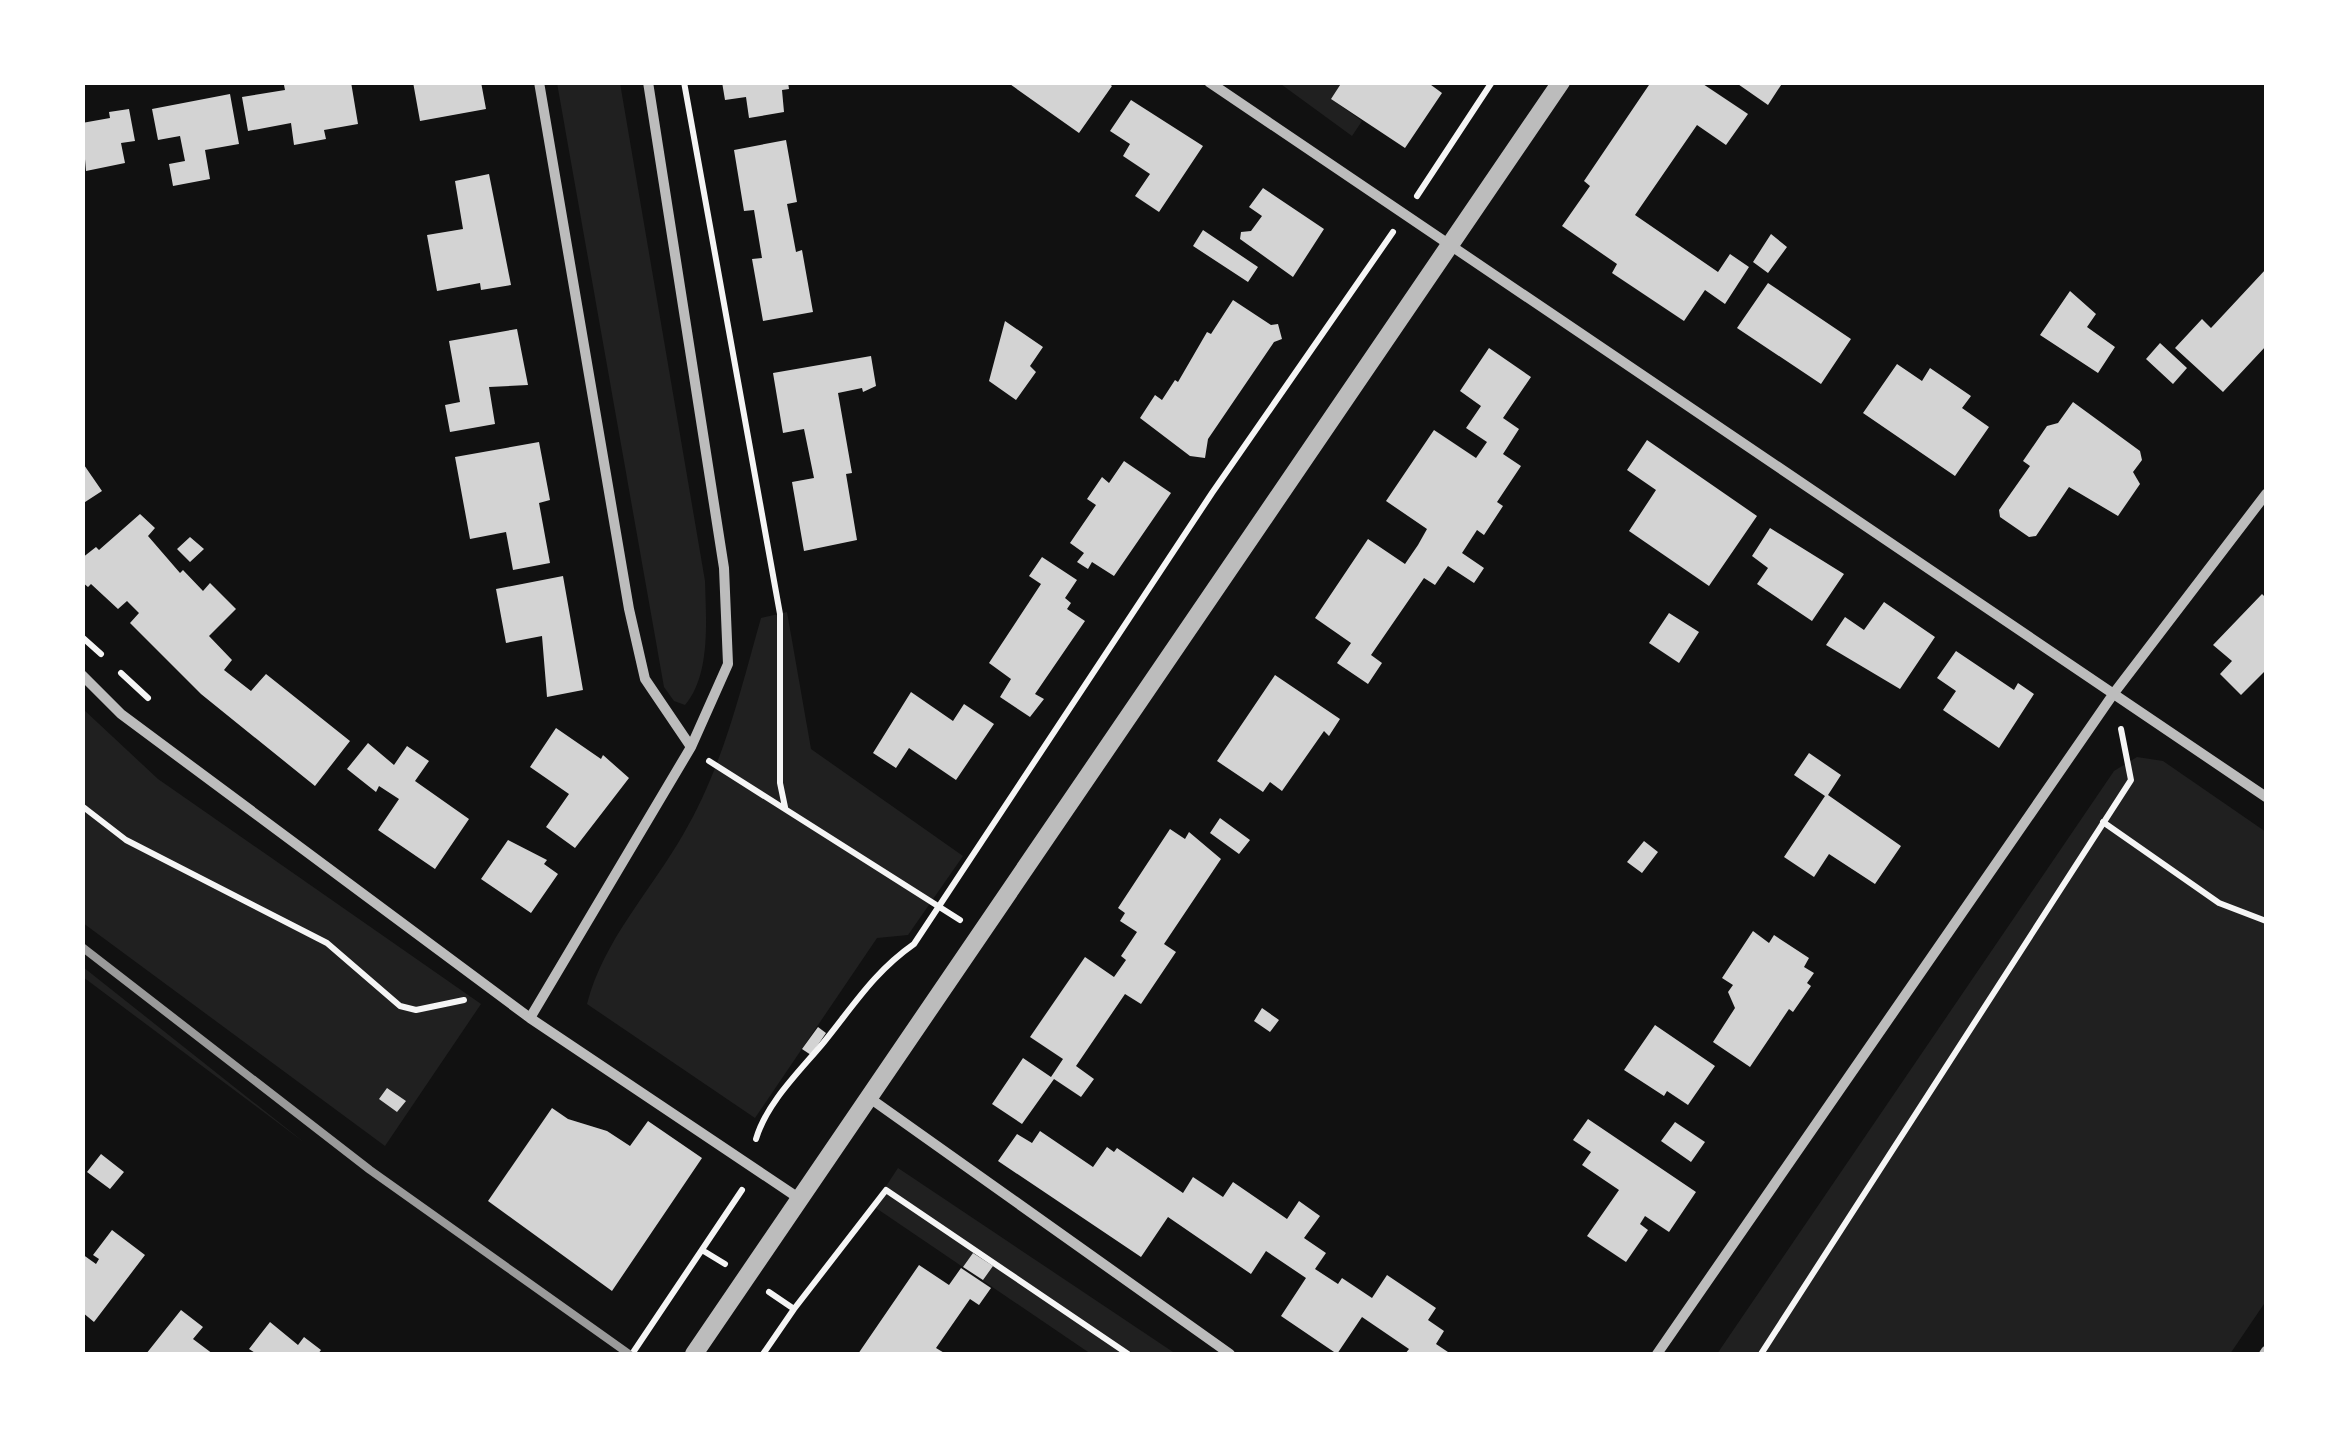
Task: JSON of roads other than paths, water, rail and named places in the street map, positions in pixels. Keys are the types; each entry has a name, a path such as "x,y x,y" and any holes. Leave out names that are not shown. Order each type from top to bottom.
{"street":[{"path":"538,82 628,609 645,679 691,747"},
{"path":"530,1018 691,747 728,664 724,568 648,82"},
{"path":"1209,82 1451,242 2266,797"},
{"path":"694,1354 1561,82"},
{"path":"1658,1354 2114,693 2266,494"},
{"path":"82,675 121,714 530,1018 800,1199"},
{"path":"870,1099 1230,1354"}],"railway":[{"path":"82,947 370,1170 629,1354"}]}
